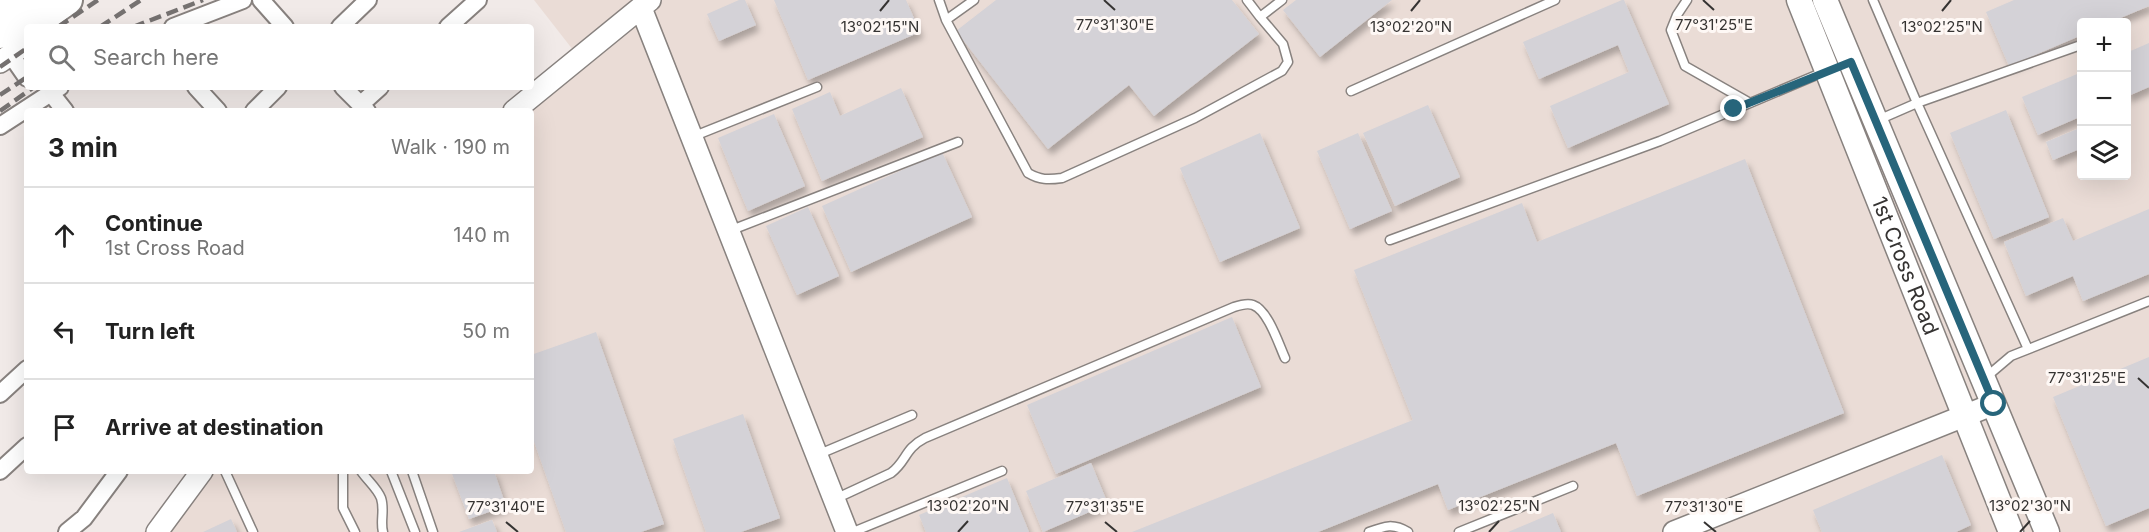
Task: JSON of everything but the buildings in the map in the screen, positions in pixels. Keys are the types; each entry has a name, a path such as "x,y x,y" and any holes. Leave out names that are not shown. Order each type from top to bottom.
{"highway":[{"path":"0,4 6,0"},
{"path":"26,24 44,0"},
{"path":"35,24 68,0"},
{"path":"8,48 24,27"},
{"path":"8,48 24,33"}],"main road":[{"name":"1st Cross Road","path":"1799,0 1875,121 2047,532"},
{"name":"1st Cross Road","path":"1825,0 1840,66 1963,417 2011,532"}],"street":[{"path":"53,24 86,0"},
{"path":"180,24 243,0"},
{"path":"261,0 282,24"},
{"path":"343,24 368,0"},
{"path":"450,24 478,0"},
{"path":"518,108 646,4 692,137 847,532"},
{"path":"8,48 24,73"},
{"path":"199,90 215,108"},
{"path":"257,108 276,90"},
{"path":"346,90 363,108 378,90"},
{"path":"0,126 46,91 62,108"},
{"path":"0,394 24,372"},
{"path":"1674,532 1994,404"},
{"path":"0,471 24,449"},
{"path":"67,532 84,518 117,474"},
{"path":"157,532 200,474"}],"lane":[{"path":"939,0 946,20 1028,173 1039,179 1062,178 1195,118 1281,71 1288,62 1283,44 1247,0"},
{"path":"946,20 974,0"},
{"path":"1260,17 1282,0"},
{"path":"1351,90 1555,0"},
{"path":"1687,0 1671,30 1685,66 1750,103"},
{"path":"1873,0 2028,349"},
{"path":"1875,121 1917,103 2077,46"},
{"path":"1390,240 1660,141 1840,66"},
{"path":"692,137 818,87"},
{"path":"729,231 958,142"},
{"path":"1983,379 2011,356 2149,301"},
{"path":"834,499 891,473 898,468 907,451 925,438 1234,307 1252,304 1260,309 1285,358"},
{"path":"817,455 912,415"},
{"path":"853,532 1002,471"},
{"path":"226,474 253,532"},
{"path":"343,474 343,508 355,532"},
{"path":"363,474 382,499 383,532"},
{"path":"392,474 415,532"},
{"path":"413,474 433,532"},
{"path":"1459,532 1573,486"},
{"path":"1370,532 1386,525 1396,526 1408,532"}],"shaded area":[{"path":"534,0 2149,0 2149,532 144,532 191,474 534,474 534,108 531,108 584,64"}],"railway":[{"path":"62,24 98,0"},
{"path":"105,24 141,0"},
{"path":"141,24 203,0"},
{"path":"0,67 24,50"},
{"path":"0,95 24,79"},
{"path":"0,111 30,90"}],"route":[{"path":"1734,109 1851,62 1994,404"}]}
